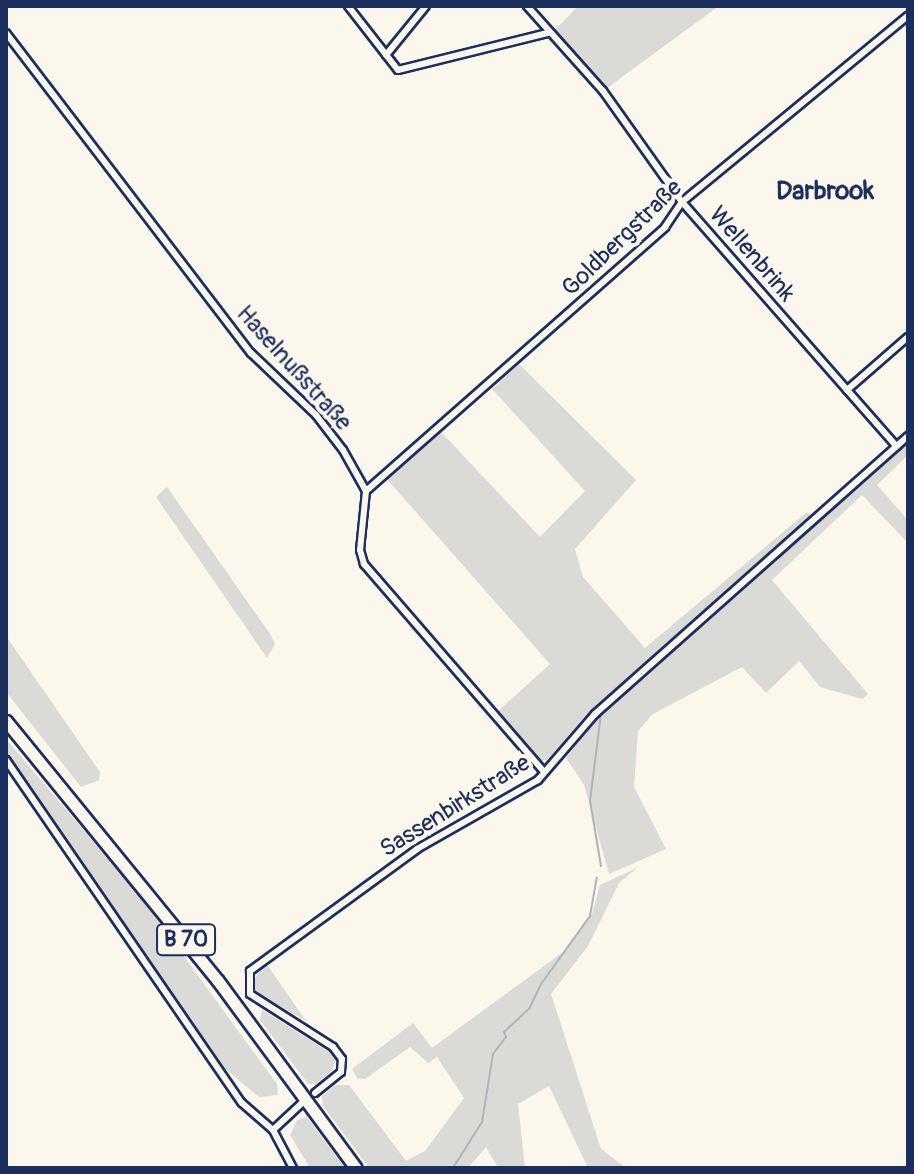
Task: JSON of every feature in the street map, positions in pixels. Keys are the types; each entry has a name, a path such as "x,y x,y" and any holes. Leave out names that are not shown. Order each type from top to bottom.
{"highway":[{"name":"B 70","path":"6,721 210,970 356,1168"}],"street":[{"path":"348,6 398,70 547,33"},
{"path":"386,55 426,6"},
{"name":"Wellenbrink","path":"527,6 547,33 595,82 682,202 896,446"},
{"name":"Goldbergstraße","path":"366,491 665,227 682,202 908,16"},
{"name":"Haselnußstraße","path":"6,33 251,353 316,415 366,491"},
{"path":"847,390 908,337"},
{"name":"Sassenbirkstraße","path":"315,1093 341,1072 342,1059 333,1047 259,1003 250,994 250,971 417,849 544,772 595,714 908,436"},
{"path":"366,491 360,550 364,564 544,772"},
{"path":"6,760 242,1103 273,1130 293,1168"},
{"path":"273,1130 302,1103"}],"shaded area":[{"path":"578,6 719,6 607,88 553,32"},
{"path":"519,364 636,480 575,549 583,577 645,648 807,512 819,522 908,440 908,455 877,485 908,520 908,543 862,495 772,580 868,694 862,699 820,687 799,661 766,693 742,667 653,714 638,731 634,787 666,849 609,874 584,785 566,758 593,724 585,716 547,760 538,761 495,714 550,664 386,478 441,432 540,537 585,491 492,389"},
{"path":"167,487 270,634 275,644 267,658 156,497"},
{"path":"6,636 100,772 99,780 81,787 6,692"},
{"path":"6,739 142,899 277,1084 278,1095 259,1097 223,1067 6,756"},
{"path":"637,868 619,883 588,946 551,994 601,1149 626,1168 588,1168 549,1086 518,1104 525,1168 498,1168 486,1147 468,1168 369,1168 323,1106 322,1096 335,1085 349,1085 406,1161 425,1151 464,1098 437,1057 428,1063 410,1047 365,1079 357,1078 352,1069 413,1023 432,1048 563,952 592,914 600,885"},
{"path":"264,966 268,966 306,1021 254,991 252,982"},
{"path":"262,1010 331,1053 336,1060 332,1071 316,1084 308,1084 260,1020"},
{"path":"307,1117 345,1168 310,1168 290,1135 297,1120"}],"waterway":[{"path":"867,479 908,443"},
{"path":"779,558 860,485"},
{"path":"708,608 823,505"},
{"path":"711,617 771,564"},
{"path":"624,683 693,621"},
{"path":"601,866 590,801 601,714 702,625"},
{"path":"554,757 617,689"},
{"path":"453,1168 482,1122 493,1054 506,1037 504,1032 529,1009 541,984 590,916 597,878"}],"district":[{"name":"Darbrook","path":"825,192"}]}
